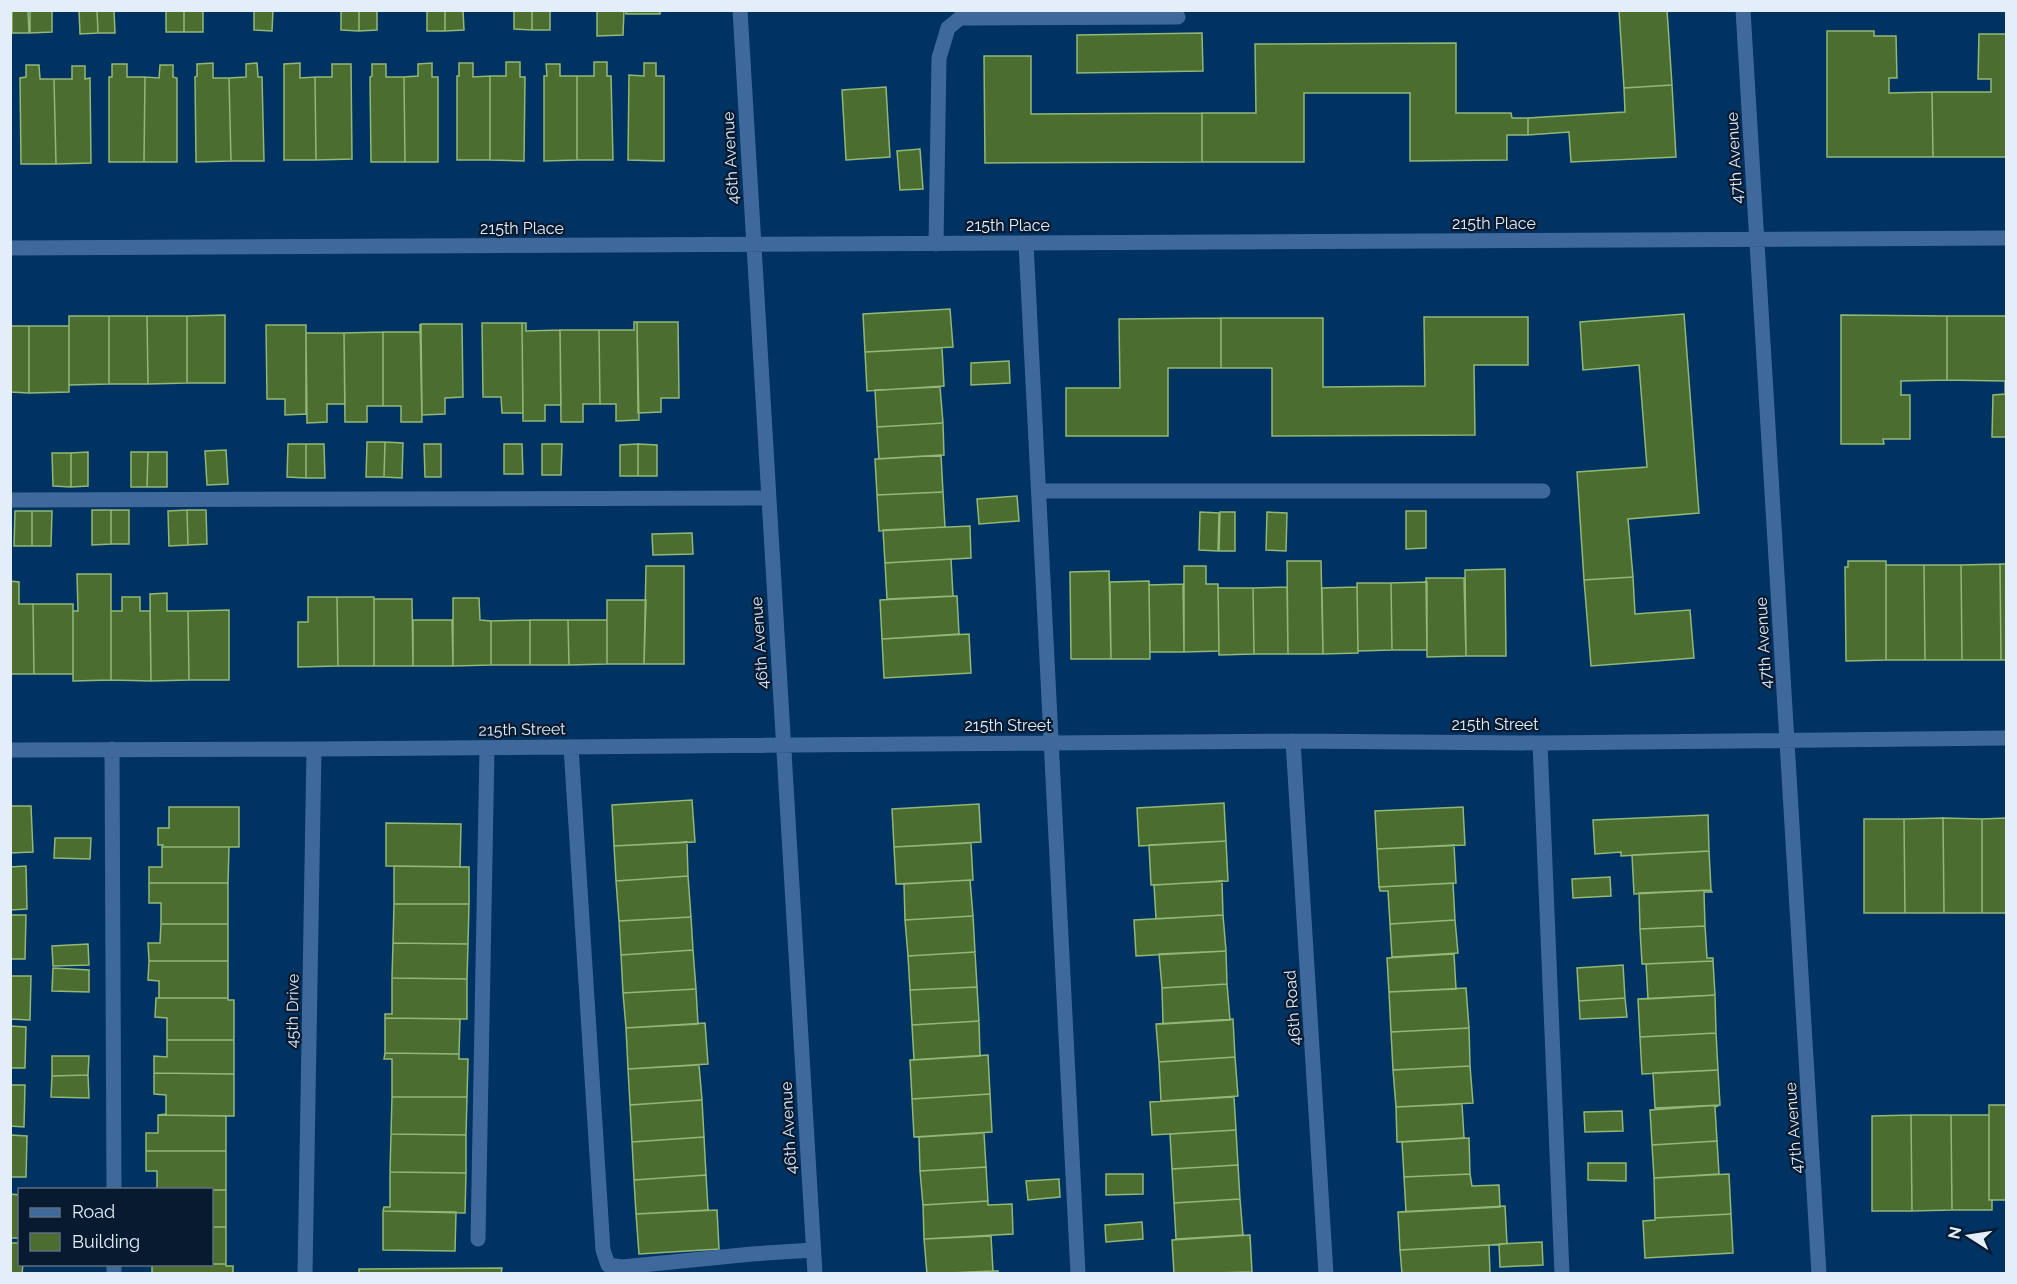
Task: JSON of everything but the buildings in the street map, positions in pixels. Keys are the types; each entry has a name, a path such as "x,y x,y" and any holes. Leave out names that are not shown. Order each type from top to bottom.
{"street":[{"name":"46th Avenue","path":"740,10 815,1274"},
{"name":"47th Avenue","path":"1743,10 1819,1274"},
{"path":"936,244 939,58 948,28 960,18 1178,16"},
{"name":"215th Place","path":"10,248 2007,238"},
{"path":"1026,243 1078,1274"},
{"path":"1039,491 1543,491"},
{"path":"10,500 768,498"},
{"name":"215th Street","path":"10,750 2007,738"},
{"name":"46th Road","path":"1293,741 1326,1274"},
{"path":"1540,742 1562,1274"},
{"path":"571,747 603,1250 608,1265 622,1267 813,1250"},
{"path":"478,1239 487,748"},
{"path":"112,749 114,1188"},
{"name":"45th Drive","path":"305,1274 314,749"}]}
